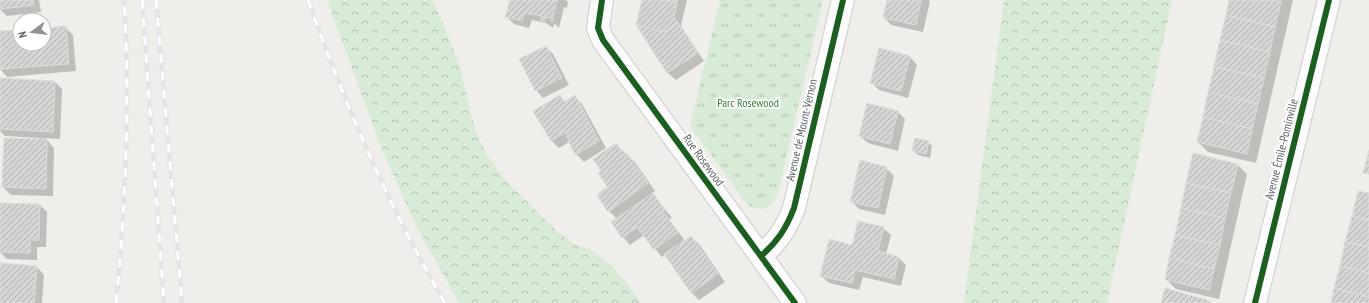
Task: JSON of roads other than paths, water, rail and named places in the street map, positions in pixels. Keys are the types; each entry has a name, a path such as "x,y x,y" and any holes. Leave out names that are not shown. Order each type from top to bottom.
{"street":[{"name":"Rue Rosewood","path":"602,0 598,28 603,40 795,303"},
{"name":"Avenue de Mount-Vernon","path":"761,256 775,244 783,234 794,208 843,0"},
{"name":"Avenue Émile-Pominville","path":"1255,303 1328,0"}],"railway":[{"path":"116,303 125,189 126,152 127,76 124,0"},
{"path":"142,0 164,303"},
{"path":"156,0 182,303"},
{"path":"308,0 337,78 369,155 405,230 445,303"}],"park label":[{"name":"Parc Rosewood","path":"748,102"}]}
